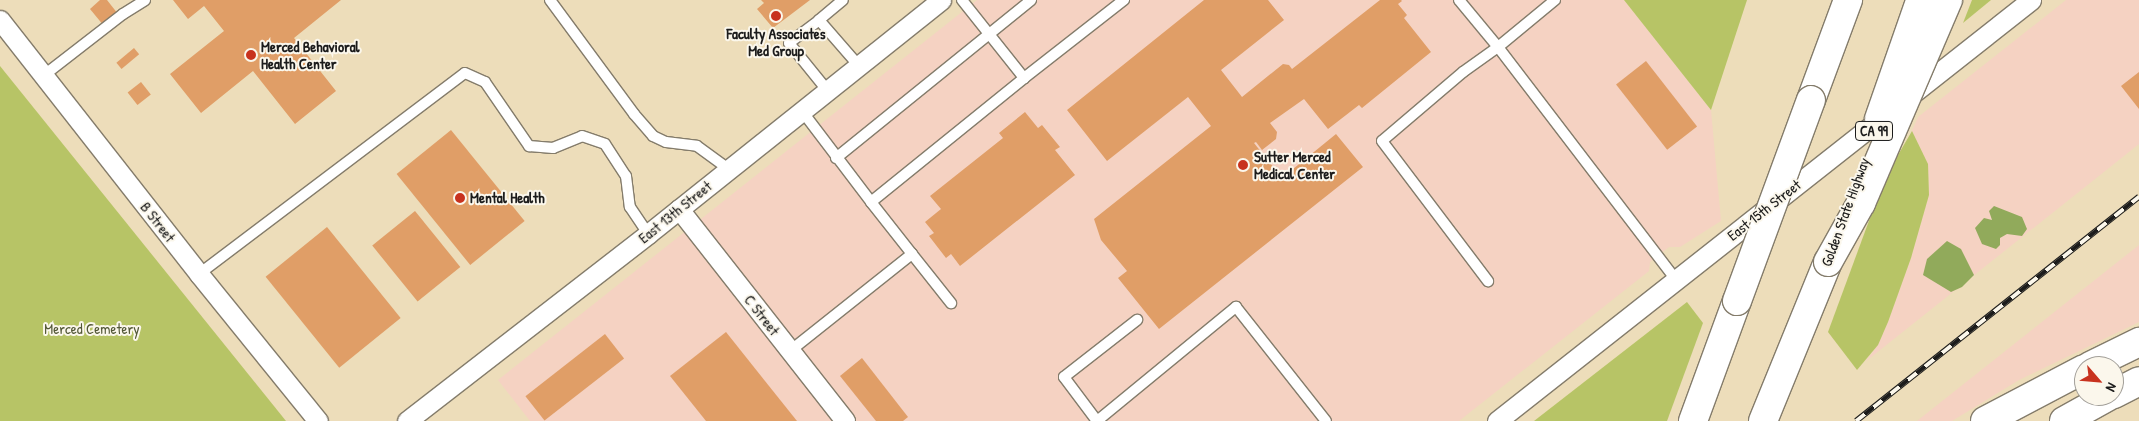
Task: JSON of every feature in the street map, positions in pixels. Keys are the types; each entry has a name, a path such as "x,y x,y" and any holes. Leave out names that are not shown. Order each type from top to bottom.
{"main road":[{"path":"1811,100 1837,0"},
{"path":"1692,421 1848,0"},
{"path":"1828,262 1862,202 1948,0"},
{"name":"Golden State Highway","path":"1763,421 1783,368 1828,262 1921,1"},
{"path":"2110,356 2139,342"},
{"path":"1985,421 2074,374"},
{"path":"2124,389 2139,382"},
{"path":"2064,421 2091,406"}],"street":[{"name":"East 13th Street","path":"407,421 648,234 941,0"},
{"name":"East 15th Street","path":"1497,421 2031,0"},
{"name":"B Street","path":"0,20 312,419"},
{"name":"C Street","path":"679,209 845,421"}],"lane":[{"path":"44,76 123,14 145,0"},
{"path":"550,0 634,114 653,136 666,142 697,146 729,169"},
{"path":"827,90 789,43 844,0"},
{"path":"962,0 1024,78"},
{"path":"836,158 1031,0"},
{"path":"871,202 1124,0"},
{"path":"1459,0 1498,47 1676,280"},
{"path":"1488,281 1382,140 1463,72 1498,47 1556,0"},
{"path":"819,20 859,66"},
{"path":"199,274 465,73 485,82 529,146 553,148 582,136 606,144 626,176 630,207 648,234"},
{"path":"802,111 836,158 951,303"},
{"path":"790,351 912,254"},
{"path":"1137,320 1064,377 1097,421 1236,308 1326,421"}],"shaded area":[{"name":"Sutter Merced Medical Center","path":"977,0 1624,0 1711,110 1721,221 1680,247 1669,247 1650,262 1649,271 1459,421 530,421 498,380"},
{"path":"2066,0 2139,0 2139,144 1865,362 1878,345 1888,322 1911,258 1929,195 1928,164 1912,131 1918,117"},
{"path":"2139,245 2139,322 2019,380 1952,421 1917,421"}],"green space":[{"path":"1624,0 1747,0 1711,110"},
{"path":"1972,0 1991,0 1963,23"},
{"name":"Merced Cemetery","path":"0,66 286,421 0,421"},
{"path":"1912,131 1928,164 1929,195 1911,258 1888,322 1878,345 1857,370 1828,332 1870,218 1898,155"},
{"path":"1994,206 2022,217 2027,229 2022,236 2007,234 2000,238 2000,245 1996,249 1982,244 1975,228 1984,218 1992,220 1989,211"},
{"path":"1947,241 1961,249 1974,275 1962,287 1951,292 1923,275 1927,259"},
{"path":"1687,302 1703,323 1667,421 1534,421"}],"building":[{"path":"100,0 107,0 118,14 104,26 90,9"},
{"name":"Merced Behavioral Health Center","path":"173,0 341,0 294,38 336,91 295,124 253,71 201,113 170,74 224,31 204,6 188,19"},
{"name":"Faculty Associates Med Group","path":"761,0 810,0 773,28 757,9 764,3"},
{"path":"1204,0 1268,0 1284,20 1221,70 1242,97 1283,64 1289,65 1292,69 1380,0 1402,1 1398,4 1407,15 1404,18 1431,52 1362,108 1359,105 1328,129 1304,99 1270,123 1277,132 1276,139 1262,150 1256,142 1254,143 1282,178 1336,134 1363,167 1159,329 1118,278 1127,271 1101,240 1094,219 1211,126 1188,97 1107,161 1067,110"},
{"path":"134,48 139,54 122,69 116,63"},
{"path":"1646,61 1697,126 1667,150 1616,84"},
{"path":"2139,72 2139,109 2121,86"},
{"path":"141,82 151,95 137,105 128,92"},
{"path":"1025,112 1038,128 1042,125 1060,147 1055,150 1075,175 960,266 951,254 946,258 929,236 934,233 925,222 941,209 930,196 1003,138 999,133"},
{"name":"Mental Health","path":"451,130 525,221 470,265 397,174"},
{"path":"415,211 460,267 418,302 372,246"},
{"path":"327,227 401,318 339,368 266,277"},
{"path":"726,332 797,421 706,421 670,376"},
{"path":"605,334 624,358 544,421 525,396"},
{"path":"862,358 908,417 903,421 876,421 840,376"}],"railway":[{"path":"1856,421 2139,197"}],"place":[{"name":"Faculty Associates Med Group","path":"776,16"},
{"name":"Merced Behavioral Health Center","path":"251,55"},
{"name":"Sutter Merced Medical Center","path":"1243,165"},
{"name":"Mental Health","path":"460,198"}]}
